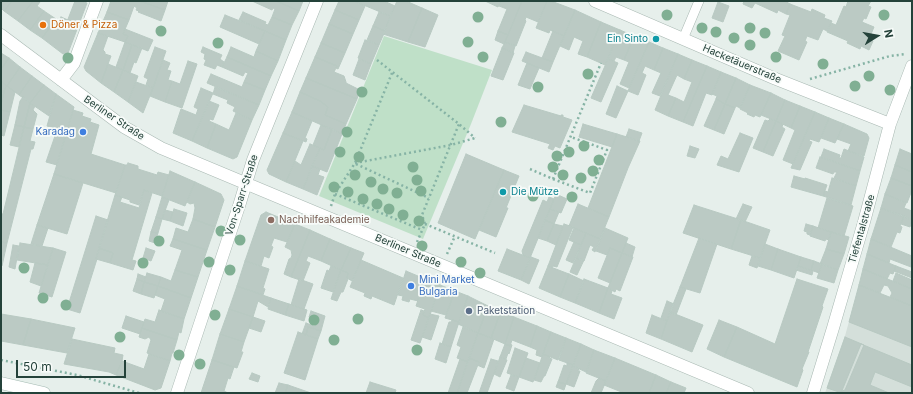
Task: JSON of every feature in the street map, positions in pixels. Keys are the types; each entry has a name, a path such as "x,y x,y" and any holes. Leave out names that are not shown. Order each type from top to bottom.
{"street":[{"path":"61,80 74,63 97,1"},
{"name":"Von-Sparr-Straße","path":"176,393 253,160 317,1"},
{"name":"Hacketäuerstraße","path":"595,1 793,86 890,124"},
{"name":"Berliner Straße","path":"1,35 124,127 161,148 748,393"},
{"name":"Tiefentalstraße","path":"813,393 864,222 890,124 912,66"},
{"path":"1,383 44,393"}],"lane":[{"path":"683,39 699,1"}],"path":[{"path":"793,86 815,77 890,56 912,53"},
{"path":"355,164 451,145 475,138 377,60"},
{"path":"553,179 601,63"},
{"path":"326,217 336,194 355,164 392,73"},
{"path":"412,253 425,224 422,215 459,124"},
{"path":"530,170 590,193 607,150 571,136"},
{"path":"355,164 429,198"},
{"path":"336,194 422,230"},
{"path":"425,224 496,253"},
{"path":"442,266 455,236"},
{"path":"1,360 77,375 139,393"}],"shaded area":[{"path":"859,285 912,306 912,393 825,393 845,336"}],"green space":[{"path":"384,36 492,70 423,239 319,196"}],"building":[{"path":"1,1 12,1 4,11 1,8"},
{"path":"12,1 33,1 18,21 4,11"},
{"path":"33,1 39,1 40,2 37,6 44,11 30,30 18,21"},
{"path":"75,1 87,3 76,32 65,27"},
{"path":"111,1 140,1 165,10 161,21 138,12 139,11 136,10 137,8 134,6 129,20 107,12"},
{"path":"140,1 168,1 165,10"},
{"path":"252,1 276,1 299,11 292,25 272,17 275,9 273,8 272,10"},
{"path":"276,1 303,1 299,11"},
{"path":"339,1 354,1 365,6 359,20 335,10"},
{"path":"354,1 384,1 395,6 390,16"},
{"path":"397,1 406,1 422,8 408,42 383,34"},
{"path":"485,1 501,1 498,7"},
{"path":"501,1 522,1 508,35 498,31 507,9 499,6"},
{"path":"522,1 547,1 538,22 526,17 526,21 516,46 505,42"},
{"path":"547,1 551,1 575,10 564,36 550,30 549,33 536,28"},
{"path":"744,1 785,1 790,4 786,14 778,10 777,13 755,3 752,8 743,4"},
{"path":"848,1 871,1 868,6 871,7 866,19 864,18 862,22 874,27 869,39 873,41 869,50 861,46 860,49 847,43 848,41 827,32 831,23 836,25 844,6 846,7"},
{"path":"718,2 729,6 723,22 712,18"},
{"path":"790,4 811,12 812,9 825,15 824,18 832,21 827,31 823,29 818,40 807,36 805,41 807,42 799,60 778,51 785,36 782,35 790,15 786,14"},
{"path":"422,8 438,15 425,47 408,42"},
{"path":"335,10 359,20 353,34 329,24"},
{"path":"575,10 601,22 587,57 578,54 583,41 574,37 569,50 560,46"},
{"path":"44,11 56,19 42,38 30,30"},
{"path":"107,12 129,20 123,34 128,36 125,42 98,33"},
{"path":"243,12 266,22 265,24 268,25 272,17 292,25 286,40 239,20"},
{"path":"379,12 390,16 385,31 373,26"},
{"path":"225,15 265,31 259,44 220,27"},
{"path":"61,17 68,20 65,27 76,32 68,53 63,54 42,38 56,19 59,22"},
{"path":"601,22 620,30 605,65 587,57"},
{"path":"329,24 353,34 345,53 321,43"},
{"path":"373,26 385,31 379,45 367,40"},
{"path":"125,29 153,40 148,51 125,42 128,36 123,34"},
{"path":"620,30 634,36 624,60 616,57 614,61 608,59"},
{"path":"265,31 286,40 278,61 256,51"},
{"path":"498,31 508,35 504,44 495,40"},
{"path":"553,31 564,36 553,62 542,58"},
{"path":"98,33 108,36 103,50 105,54 111,56 101,83 86,71 84,67"},
{"path":"634,36 649,42 629,88 620,84 629,62 624,60"},
{"path":"365,40 379,45 371,64 358,58"},
{"path":"125,42 132,45 123,70 116,67"},
{"path":"505,42 515,46 513,53 502,48"},
{"path":"649,42 663,48 654,70 645,66 642,73 646,75 638,95 628,91"},
{"path":"321,43 345,53 338,69 336,68 337,66 315,57"},
{"path":"132,45 142,48 130,73 123,70"},
{"path":"155,47 166,51 153,88 146,85 148,79 144,77"},
{"path":"203,47 222,55 220,59 224,62 222,67 217,65 215,69 204,65 206,60 204,59 205,54 201,52"},
{"path":"231,47 254,57 256,51 278,61 271,76 227,57"},
{"path":"502,48 514,53 503,80 491,76"},
{"path":"663,48 678,54 660,96 652,93 661,73 654,70"},
{"path":"526,52 553,62 549,72 522,61"},
{"path":"1,53 9,58 1,69"},
{"path":"678,54 692,60 684,79 677,75 668,95 676,98 668,116 655,110"},
{"path":"227,57 271,76 265,90 244,82 248,73 245,72 243,76 222,67"},
{"path":"315,57 337,66 334,72 344,76 346,83 360,90 357,99 306,78"},
{"path":"9,58 20,67 7,86 1,81 1,69"},
{"path":"359,59 371,64 365,80 353,75"},
{"path":"608,59 618,63 601,102 591,98"},
{"path":"163,60 170,63 167,70 171,71 168,80 172,81 165,102 150,96"},
{"path":"692,60 707,66 683,122 668,116 676,98 684,102 692,82 684,79"},
{"path":"188,61 197,64 182,108 165,102 172,81 180,84"},
{"path":"527,63 539,68 530,89 518,85"},
{"path":"108,64 123,70 114,92 101,83"},
{"path":"707,66 721,72 712,95 706,93 693,126 683,122"},
{"path":"20,67 32,76 19,95 7,86"},
{"path":"123,70 138,76 128,102 114,92"},
{"path":"721,72 736,78 725,104 716,99 717,96 712,94"},
{"path":"211,74 242,87 244,82 265,90 259,105 207,83"},
{"path":"32,76 44,85 30,103 19,95"},
{"path":"306,78 357,99 346,124 325,115 328,107 320,101 300,92"},
{"path":"736,78 750,85 740,108 736,106 735,108 725,104"},
{"path":"2,82 7,86 5,88 1,104"},
{"path":"136,82 153,88 143,113 128,102"},
{"path":"44,85 56,94 49,116 30,103"},
{"path":"750,85 771,93 760,117 755,115 754,117 740,109"},
{"path":"7,86 15,92 10,112 1,110 5,88"},
{"path":"617,86 628,91 616,118 606,114"},
{"path":"215,87 259,105 252,120 233,111 235,107 227,103 228,100 213,94"},
{"path":"201,88 213,93 192,141 173,133 181,109 196,115 198,109 194,107"},
{"path":"300,92 320,101 328,107 325,115 346,124 342,134 292,112"},
{"path":"771,93 785,100 776,121 761,115"},
{"path":"56,94 74,107 57,165 46,162 56,133 60,134 61,130 47,126"},
{"path":"23,97 30,103 24,127 15,125 20,101"},
{"path":"716,99 725,104 714,130 704,126"},
{"path":"785,100 800,106 791,128 776,121"},
{"path":"209,101 219,105 213,120 210,119 209,121 216,124 207,148 192,141"},
{"path":"30,103 35,106 33,110 37,114 33,129 24,127"},
{"path":"725,104 735,108 724,134 714,130"},
{"path":"524,105 561,116 563,115 563,117 572,120 560,148 555,146 553,150 548,148 550,144 512,132"},
{"path":"800,106 815,112 793,164 783,160 795,130 791,128"},
{"path":"1,110 10,112 4,136 1,135"},
{"path":"73,110 83,113 82,116 91,119 90,122 99,125 91,154 125,165 116,193 54,174"},
{"path":"292,112 312,121 305,138 307,139 306,142 283,133"},
{"path":"815,112 829,118 819,142 810,139 809,141 812,142 800,170 791,168"},
{"path":"236,113 252,120 237,157 233,159 207,148 216,124 229,130"},
{"path":"829,118 844,124 835,143 821,138"},
{"path":"770,119 776,121 763,152 753,148 765,120 768,121"},
{"path":"776,121 783,124 782,127 785,129 773,156 763,152"},
{"path":"583,124 617,134 612,147 579,137"},
{"path":"844,124 867,134 869,138 864,156 848,151 851,144 837,139"},
{"path":"15,125 24,127 19,147 10,145"},
{"path":"321,125 332,129 324,150 313,145"},
{"path":"24,127 33,129 30,141 35,142 33,149 31,149 7,243 1,242 1,214 3,214"},
{"path":"332,129 342,134 327,172 312,166 320,148 324,150"},
{"path":"629,129 642,133 639,141 626,137"},
{"path":"283,133 303,141 286,182 269,174 267,170"},
{"path":"740,133 753,138 739,172 717,165 721,156 728,159"},
{"path":"617,134 640,141 609,217 588,208"},
{"path":"310,144 320,148 303,189 286,182 295,161 301,165"},
{"path":"690,146 699,149 695,158 687,156"},
{"path":"824,149 840,155 839,158 841,158 844,149 864,157 860,171 821,157"},
{"path":"900,149 912,154 912,172 895,165"},
{"path":"466,154 504,170 475,239 438,223"},
{"path":"820,157 860,171 856,186 834,178 837,172 834,172 833,174 816,168"},
{"path":"128,163 138,166 138,169 157,175 158,172 169,175 162,196 144,190 139,205 115,195 125,165"},
{"path":"895,165 912,172 912,186 891,178"},
{"path":"312,166 320,169 318,175 324,177 317,195 303,189"},
{"name":"Die Mütze","path":"504,170 519,176 496,237 479,230"},
{"path":"170,171 195,182 185,206 162,197"},
{"path":"54,174 83,183 67,234 37,225"},
{"path":"794,176 827,185 823,196 791,187"},
{"path":"832,178 856,186 851,205 823,196 825,191 828,192"},
{"path":"891,178 912,186 907,203 885,194"},
{"path":"195,182 221,194 224,200 215,227 193,219 195,208 194,203 190,204 187,202"},
{"path":"144,190 152,193 132,260 136,261 133,270 110,263 113,253 99,248 115,195 122,197 120,202 139,208"},
{"path":"556,194 567,199 561,213 550,209"},
{"path":"885,194 906,203 904,208 912,211 912,220 881,208"},
{"path":"162,197 169,200 162,219 156,217"},
{"path":"549,197 554,199 530,258 523,255 522,251 543,200 547,202"},
{"path":"827,198 853,206 844,236 818,228"},
{"path":"578,204 609,217 600,239 569,226"},
{"path":"743,204 752,207 745,222 736,219"},
{"path":"694,205 741,220 731,249 683,233"},
{"path":"881,208 904,216 900,226 902,227 900,233 897,232 891,247 871,239"},
{"path":"174,209 187,213 183,226 170,221"},
{"path":"550,209 559,212 554,224 545,220"},
{"path":"165,210 173,212 170,221 162,219"},
{"path":"266,212 295,224 287,242 274,238 271,246 273,247 269,258 264,256 261,266 245,261 261,215"},
{"path":"96,216 108,220 80,313 67,309"},
{"path":"904,216 912,220 910,227 901,224"},
{"path":"156,217 162,219 158,233 151,232"},
{"path":"193,219 215,227 207,250 173,239 176,228 188,232"},
{"path":"545,220 554,224 547,241 538,238"},
{"path":"741,220 770,230 760,258 731,249"},
{"path":"295,224 310,230 291,277 284,274 289,259 292,255 291,250 285,247"},
{"path":"554,224 563,226 556,245 547,241"},
{"path":"564,224 573,227 557,267 553,266 552,268 548,266"},
{"path":"806,224 813,226 810,235 804,231"},
{"path":"37,225 48,228 42,246 31,244"},
{"path":"813,226 831,232 829,240 826,239 825,241 810,236"},
{"path":"574,228 586,233 581,245 569,240"},
{"path":"605,228 628,238 622,253 610,248 607,255 596,251"},
{"path":"310,230 330,239 321,261 308,256 306,261 310,263 303,281 291,277"},
{"path":"151,232 158,233 155,243 149,241"},
{"path":"831,232 849,237 844,254 826,249"},
{"path":"586,233 600,239 595,252 592,250 594,247 590,245 584,261 576,258"},
{"path":"699,238 717,244 700,293 680,287"},
{"path":"173,239 207,250 198,277 175,270 182,250 170,246"},
{"path":"330,239 351,248 341,270 321,261"},
{"path":"871,239 912,256 911,267 890,259 889,263 867,254"},
{"path":"2,242 7,243 1,266 1,247"},
{"path":"574,242 581,245 573,263 566,260"},
{"path":"20,243 53,248 48,265 17,260"},
{"path":"626,243 635,247 632,257 622,253"},
{"path":"765,244 778,249 771,270 758,266"},
{"path":"13,245 19,246 15,269 9,267"},
{"path":"53,248 66,252 52,297 39,293"},
{"path":"99,248 113,253 110,263 96,259"},
{"path":"146,248 155,251 151,261 143,258"},
{"path":"351,248 364,253 352,281 347,278 348,273 341,270"},
{"path":"610,248 622,253 610,283 598,278"},
{"path":"507,249 530,258 521,280 498,271"},
{"path":"778,249 801,257 794,278 771,270"},
{"path":"826,249 844,254 838,270 820,264"},
{"path":"622,253 633,257 620,291 616,289 615,292 608,288"},
{"path":"867,254 896,266 893,274 890,273 887,279 863,269"},
{"path":"752,256 760,258 757,268 749,265"},
{"path":"531,257 539,260 529,284 521,280"},
{"path":"801,257 814,261 811,270 798,266"},
{"path":"576,258 584,260 577,275 570,272"},
{"path":"361,260 403,278 394,305 372,296 371,299 364,296 365,293 350,287"},
{"path":"245,261 269,269 263,288 265,289 263,295 237,286"},
{"path":"814,261 822,264 819,273 811,270"},
{"path":"35,263 48,265 41,286 30,282"},
{"path":"822,264 838,270 834,283 817,278"},
{"path":"331,266 341,270 333,292 321,288 327,270 329,271"},
{"path":"548,266 569,274 560,297 539,288"},
{"path":"798,266 813,271 812,275 796,270"},
{"path":"896,266 912,272 912,278 894,271"},
{"path":"863,269 912,289 912,306 890,297 892,293 888,286 884,285 880,293 859,285"},
{"path":"175,270 198,277 191,298 158,286 161,277 171,281"},
{"path":"341,270 348,273 348,279 343,292 341,292 337,301 331,299"},
{"path":"406,271 425,279 418,301 410,299 409,302 402,300 403,296 398,295"},
{"path":"147,273 161,277 158,286 144,282"},
{"path":"896,273 912,280 912,289 893,281"},
{"path":"138,274 146,277 144,282 137,279"},
{"path":"569,274 584,281 575,303 560,297"},
{"path":"137,279 144,282 141,294 133,291"},
{"path":"299,279 313,284 304,309 291,305"},
{"path":"425,279 440,285 429,318 423,315 425,309 416,306"},
{"path":"584,279 608,288 599,313 575,303"},
{"path":"797,279 828,289 797,387 724,357 737,327 775,344"},
{"path":"144,282 158,286 154,298 141,294"},
{"path":"440,285 455,291 446,315 431,311"},
{"path":"859,285 912,306 912,347 849,322"},
{"path":"158,286 191,298 184,319 161,311 165,299 155,295"},
{"path":"237,286 271,298 268,307 258,301 253,317 229,309"},
{"path":"680,287 686,289 676,315 670,312"},
{"path":"608,288 612,291 611,294 622,298 614,319 599,313"},
{"path":"455,291 468,296 459,322 445,318"},
{"path":"468,296 488,306 478,333 458,324"},
{"path":"271,298 289,304 285,315 268,309"},
{"path":"667,301 674,304 667,321 661,318"},
{"path":"289,304 307,310 304,321 285,315"},
{"path":"488,306 501,311 491,338 478,333"},
{"path":"229,309 253,317 244,342 220,334"},
{"path":"159,310 184,319 181,333 179,332 177,340 142,328 145,319 155,322"},
{"path":"421,310 424,311 423,315 429,318 420,343 411,340"},
{"path":"311,311 325,316 321,331 314,329 316,320 309,317"},
{"path":"501,311 514,317 505,344 491,338"},
{"path":"670,312 703,325 692,352 661,339"},
{"path":"1,314 31,319 23,345 1,341"},
{"path":"430,314 439,316 431,340 422,337"},
{"path":"652,315 667,321 661,339 646,333"},
{"path":"126,316 144,322 140,334 122,328"},
{"path":"253,317 265,321 261,332 249,328"},
{"path":"514,317 537,326 530,347 512,340 510,346 505,344"},
{"path":"31,319 75,328 67,353 23,345"},
{"path":"452,320 459,322 451,347 442,344 449,322"},
{"path":"719,320 737,327 724,357 707,349"},
{"path":"306,323 314,326 314,329 308,327 306,335 302,334"},
{"path":"537,326 551,332 542,357 536,355 537,350 530,347"},
{"path":"308,327 321,331 318,339 306,335"},
{"path":"463,327 478,333 468,362 457,358 461,347 457,345"},
{"path":"142,328 177,340 170,361 147,353 151,340 149,337 145,339 139,337"},
{"path":"298,332 318,339 305,380 284,373"},
{"path":"551,332 566,338 558,360 543,354"},
{"path":"478,333 494,339 484,368 477,365 479,362 469,358"},
{"path":"220,334 244,342 241,352 243,352 237,368 212,360"},
{"path":"845,337 864,345 845,390 839,392 827,388"},
{"path":"566,338 581,344 573,365 559,360"},
{"path":"72,339 115,348 114,353 123,355 116,375 109,372 64,364"},
{"path":"440,343 451,347 446,363 435,359"},
{"path":"505,344 510,346 510,344 512,345 506,359 500,357"},
{"path":"581,344 594,350 586,372 573,366"},
{"path":"861,344 912,365 912,393 841,393"},
{"path":"515,348 528,353 519,377 507,373"},
{"path":"594,350 615,358 606,381 586,373"},
{"path":"149,354 170,361 161,388 155,390 116,375 122,361 144,369"},
{"path":"543,354 552,359 541,382 534,380"},
{"path":"500,357 507,360 500,377 494,374"},
{"path":"469,358 479,362 467,393 457,393"},
{"path":"526,358 540,363 533,382 519,377"},
{"path":"615,358 656,375 649,393 624,393 604,385"},
{"path":"460,359 468,362 457,393 448,393"},
{"path":"491,359 498,361 494,374 487,393 479,393"},
{"path":"212,360 234,367 230,379 228,378 224,391 228,393 201,393"},
{"path":"567,363 573,365 566,384 558,382 564,365 567,366"},
{"path":"573,366 579,368 578,371 580,371 574,387 566,384"},
{"path":"875,372 912,387 912,393 889,393 870,385"},
{"path":"252,373 260,376 258,382 249,379"},
{"path":"511,375 519,377 514,391 506,388"},
{"path":"656,375 671,382 666,393 649,393"},
{"path":"599,378 606,381 601,393 591,393 596,381"},
{"path":"370,382 396,390 395,393 366,393"},
{"path":"558,382 566,384 564,390 556,387"},
{"path":"671,382 686,388 684,393 666,393"},
{"path":"279,383 288,385 285,393 275,393"},
{"path":"288,385 311,393 285,393"}],"place":[{"name":"Döner & Pizza","path":"43,25"},
{"name":"Ein Sinto","path":"656,39"},
{"name":"Karadag","path":"83,132"},
{"name":"Die Mütze","path":"503,192"},
{"name":"Nachhilfeakademie","path":"271,220"},
{"name":"Mini Market Bulgaria","path":"411,286"},
{"name":"Paketstation","path":"469,311"}]}
